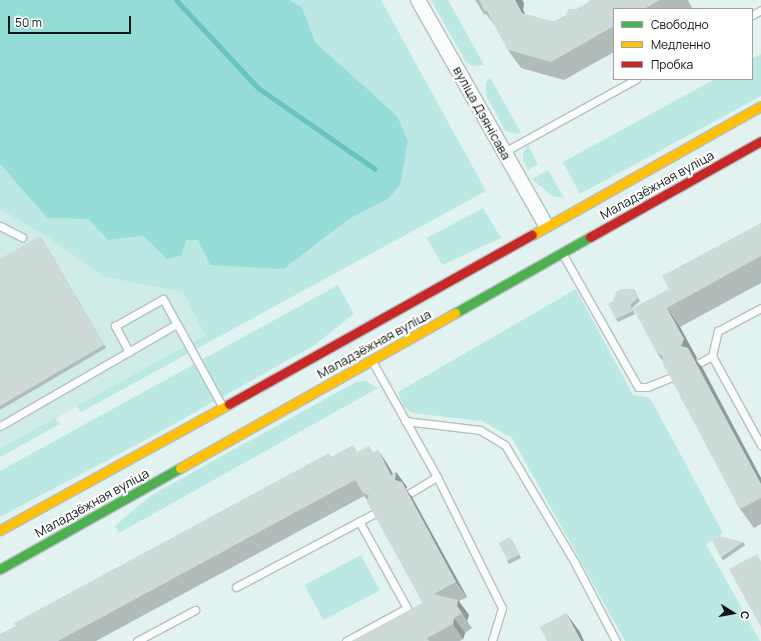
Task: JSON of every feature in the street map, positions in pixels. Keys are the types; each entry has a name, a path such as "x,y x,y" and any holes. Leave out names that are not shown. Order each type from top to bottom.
{"main road":[{"name":"Маладзёжная вуліца","path":"0,530 223,407 358,338 552,235 761,106"},
{"name":"Маладзёжная вуліца","path":"0,569 370,358 562,253 761,141"},
{"path":"552,235 562,253"}],"street":[{"name":"вуліца Дзянісава","path":"418,0 552,235"}],"lane":[{"path":"504,152 634,80"},
{"path":"0,226 22,237"},
{"path":"562,253 638,387 647,387 672,377"},
{"path":"129,352 115,326 163,298 223,407"},
{"path":"761,308 718,331 712,356 761,445"},
{"path":"0,426 177,324"},
{"path":"699,363 712,356"},
{"path":"370,358 437,477 502,608 492,641"},
{"path":"405,421 480,430 505,445 575,563 616,641"},
{"path":"410,493 437,477"},
{"path":"236,587 376,513"},
{"path":"346,641 406,608 359,521"},
{"path":"137,641 195,610"}],"shaded area":[{"path":"0,0 290,0 302,8 316,43 397,116 408,141 400,185 388,199 349,219 284,269 210,265 198,240 186,240 182,255 167,259 143,236 108,240 88,219 47,218 0,164"},
{"path":"243,0 381,0 486,191 81,412 77,406 205,335 183,292 104,277 49,238 0,209 0,164 47,218 88,219 108,240 143,236 167,259 186,240 198,240 284,269 349,219 388,199"},
{"path":"431,0 448,0 484,65 472,66 466,62"},
{"path":"761,54 761,96 580,194 563,162 713,80 753,80 753,58"},
{"path":"490,77 521,133 515,134 505,130 486,95 486,83"},
{"path":"528,145 538,164 528,170 523,160 523,153"},
{"path":"548,170 564,198 552,196 532,179"},
{"path":"0,191 49,238 104,277 183,292 205,335 0,449"},
{"path":"483,208 501,238 442,265 427,238"},
{"path":"338,285 354,314 313,346 149,438 0,517 0,471"},
{"path":"576,289 633,395 650,398 723,533 706,544 760,641 625,641 512,438 482,421 412,413 403,406 398,392"},
{"path":"365,381 378,388 119,533 115,526 150,496 356,382"},
{"path":"55,418 60,424 0,457 0,449"},
{"path":"361,555 380,590 323,620 304,585"}],"building":[{"path":"479,0 515,0 522,13 554,22 565,16 569,9 578,9 590,0 660,0 646,8 613,8 613,27 551,62 508,50 487,11 485,12"},
{"path":"761,223 761,256 667,308 684,339 681,346 688,348 761,484 761,498 740,509 662,362 663,356 657,353 633,308 669,289 662,276"},
{"path":"40,236 104,345 0,406 0,259"},
{"path":"621,289 634,289 638,298 630,305 633,311 616,319 608,304 613,301 616,292"},
{"path":"353,445 357,452 369,446 373,452 378,450 391,475 396,472 395,480 402,482 456,582 434,594 458,600 457,606 462,613 454,618 453,624 427,638 429,641 352,641 423,603 367,502 369,495 363,493 355,480 58,641 0,641 0,634 16,626 14,623 329,453 331,457"},
{"path":"719,536 743,542 720,556 712,540"},
{"path":"510,537 519,555 507,561 498,543"},
{"path":"757,554 761,561 761,627 729,569"},
{"path":"566,613 581,641 547,641 540,627"}],"waterway":[{"path":"176,0 258,88 375,169"}],"traffic: fast":[{"path":"455,313 590,237"},
{"path":"0,569 180,468"}],"traffic: slow":[{"path":"532,235 761,106"},
{"path":"180,468 455,313"},
{"path":"0,530 229,404"}],"traffic: jam":[{"path":"590,237 761,141"},
{"path":"229,404 532,235"}]}
